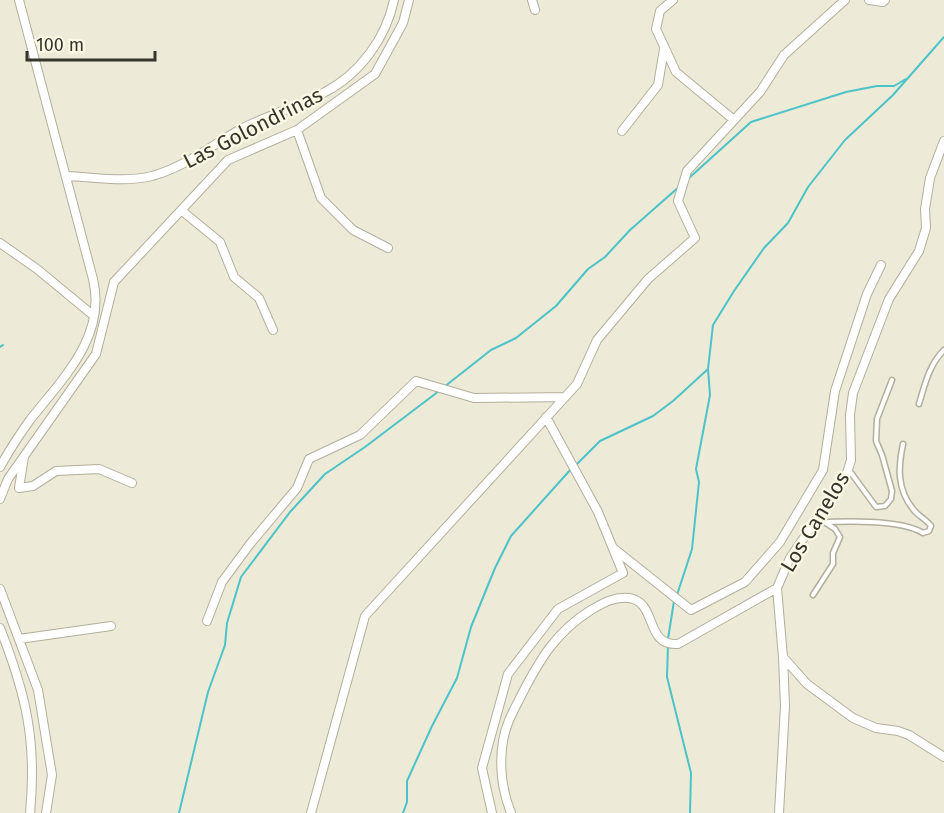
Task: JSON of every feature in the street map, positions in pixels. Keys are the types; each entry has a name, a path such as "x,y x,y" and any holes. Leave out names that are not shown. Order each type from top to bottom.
{"street":[{"path":"0,467 29,422 72,369 84,346 94,316 95,288 19,0"},
{"name":"Las Golondrinas","path":"66,176 117,180 163,173 260,120 325,92 344,80 370,53 383,31 394,0"},
{"path":"0,499 8,479 96,354 114,282 228,160 297,130 375,74 403,22 409,0"},
{"path":"532,0 535,10"},
{"path":"673,0 660,11 656,29 676,72 734,120"},
{"path":"311,813 365,616 577,384 597,340 648,279 694,238 678,201 687,171 760,92 784,56 845,0"},
{"path":"869,0 883,2 885,0"},
{"path":"622,131 658,85 664,47"},
{"path":"297,130 321,198 353,230 388,248"},
{"name":"Los Canelos","path":"779,813 784,706 783,657 777,588 790,558 846,476 851,460 850,415 853,393 890,299 919,251 926,228 925,209 930,178 944,141"},
{"path":"181,210 220,242 234,277 259,298 273,330"},
{"path":"0,243 37,269 94,316"},
{"path":"613,548 691,610 745,582 780,542 823,470 835,391 867,294 881,265"},
{"path":"207,621 222,582 250,544 297,488 309,459 360,435 416,381 474,398 565,397"},
{"path":"492,813 482,768 508,675 558,609 623,573 598,512 546,417"},
{"path":"24,456 20,488 33,486 56,471 99,469 132,483"},
{"path":"511,813 501,771 501,752 506,728 540,660 556,639 576,621 610,600 621,597 633,598 645,608 659,638 666,643 678,644 777,588"},
{"path":"0,589 38,690 52,776 46,813"},
{"path":"19,639 111,626"},
{"path":"0,628 21,686 29,723 33,771 30,813"},
{"path":"783,657 807,684 853,718 876,728 909,735 944,757"}],"lane":[{"path":"920,404 928,374 936,358 944,350"},
{"path":"848,469 876,507 885,506 891,499 892,491 876,441 877,419 892,381"},
{"path":"814,523 836,521 899,525 913,527 923,533 929,531 931,526 915,511 904,495 900,483 899,465 903,444"},
{"path":"813,595 833,564 833,553 840,537 824,522"}],"waterway":[{"path":"677,595 692,549 699,482 696,469 710,395 708,369 713,325 764,248 788,223 808,187 845,140 893,95 944,37"},
{"path":"689,178 751,122 846,92 877,86 894,86 906,79"},
{"path":"444,387 491,350 516,338 556,306 588,269 605,257 630,230 680,186"},
{"path":"576,465 600,441 653,416 708,369"},
{"path":"179,813 208,692 225,645 227,623 241,577 290,512 325,474 439,391"},
{"path":"403,813 407,802 407,781 457,678 471,627 495,568 511,536 571,469"},
{"path":"668,639 674,601"},
{"path":"668,645 667,677 691,773 690,813"}]}
